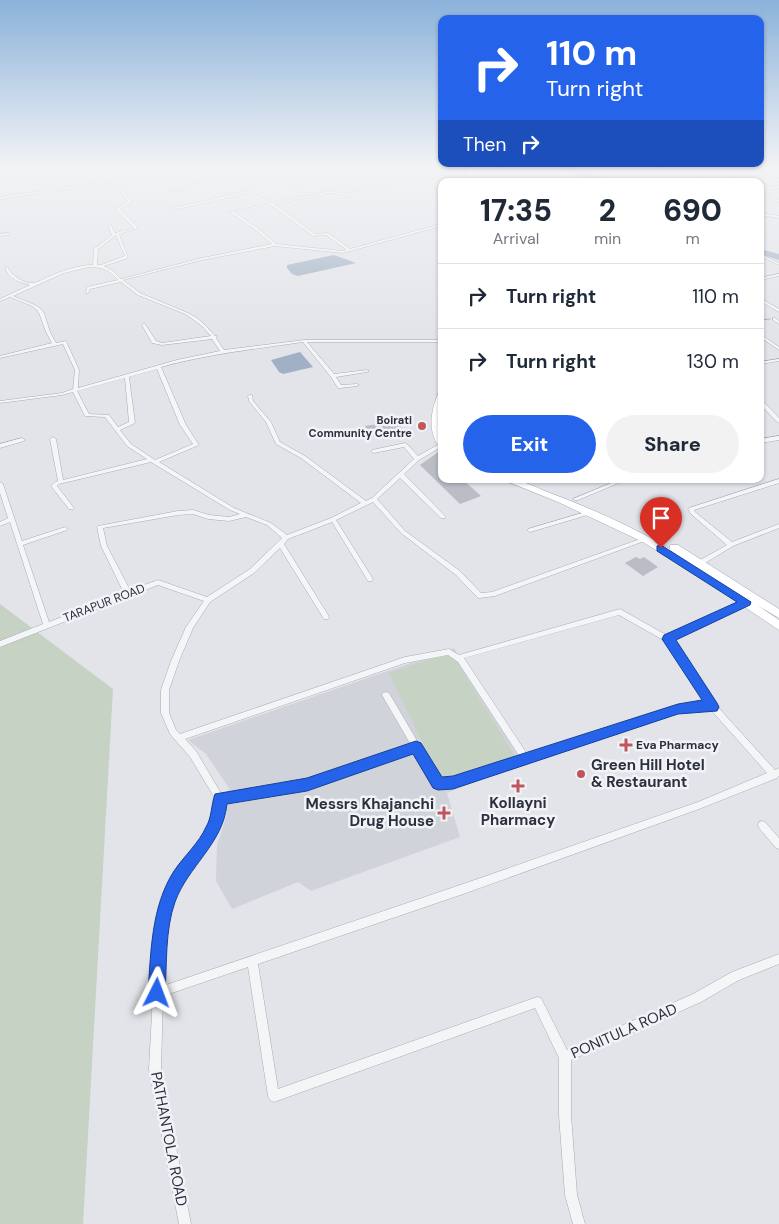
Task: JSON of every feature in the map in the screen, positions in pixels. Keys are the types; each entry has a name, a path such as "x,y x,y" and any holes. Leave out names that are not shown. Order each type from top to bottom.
{"main road":[{"path":"438,409 435,422 438,438"},
{"path":"520,483 576,500 644,530 696,565 779,626"},
{"path":"532,483 696,565 779,614"}],"street":[{"path":"95,266 97,246 116,234 136,228 131,223"},
{"path":"247,223 275,245"},
{"path":"298,223 314,235 327,234 349,250"},
{"path":"0,300 35,285 127,257 110,226"},
{"path":"87,292 88,288 177,265 275,245 340,252 438,226"},
{"path":"0,236 9,234"},
{"path":"764,257 779,264"},
{"path":"101,266 140,295 174,306 199,319 215,337 224,352"},
{"path":"6,268 9,275 16,280 35,285"},
{"path":"764,278 779,275"},
{"path":"11,296 35,305 42,310 54,343"},
{"path":"764,302 779,311"},
{"path":"771,306 779,306"},
{"path":"779,317 774,319 779,323"},
{"path":"144,325 154,342 162,344 215,337"},
{"path":"764,338 779,349"},
{"path":"0,402 75,391 127,378 160,367 224,352 304,342 438,341"},
{"path":"0,357 64,342 77,370 75,391 87,415 107,416 130,445 153,461 232,509 268,524 286,538"},
{"path":"304,342 340,387 357,385"},
{"path":"764,361 779,360"},
{"path":"71,508 54,486 62,482 153,461 196,445 183,425 160,367"},
{"path":"333,376 367,371"},
{"path":"116,429 132,423 127,378"},
{"path":"250,396 251,401 268,422 278,442 303,457 365,503"},
{"path":"764,405 779,420"},
{"path":"764,440 779,438"},
{"path":"53,439 62,482"},
{"path":"0,446 22,440"},
{"path":"374,451 405,445 417,459"},
{"path":"416,747 307,784 220,799 207,774 173,732 165,713 166,690 175,661 190,627 208,600 252,571 286,538 333,519 374,499 417,459 438,446"},
{"path":"401,475 443,517"},
{"path":"731,545 693,513 691,509 779,481"},
{"path":"576,500 616,483"},
{"path":"0,484 2,499 12,519 47,625"},
{"path":"374,499 403,532 458,573 480,596 494,594 645,539"},
{"path":"128,593 104,546 100,527 178,513 192,512 208,517 229,519 245,514"},
{"path":"530,530 589,513"},
{"path":"0,524 12,519"},
{"path":"333,519 370,579"},
{"path":"696,565 731,545 779,526"},
{"path":"20,544 65,529"},
{"path":"280,544 326,617"},
{"name":"TARAPUR ROAD","path":"1,642 158,582 208,600"},
{"path":"668,639 746,602"},
{"path":"157,993 475,885 699,805 776,773 713,707 668,639 620,612 462,656"},
{"path":"178,738 405,660 449,652 461,660 526,759"},
{"path":"386,695 438,784 453,782 678,709 699,706 713,707"},
{"name":"PATHANTOLA ROAD","path":"185,1224 155,1069 160,942 167,901 180,876 211,834 218,817 220,799"},
{"path":"762,824 779,845"},
{"name":"PONITULA ROAD","path":"579,1224 571,1186 565,1115 565,1057 697,998 736,976 779,958"},
{"path":"252,961 274,1096 537,1002 565,1057"}],"shaded area":[{"path":"454,648 522,763 447,793 460,837 311,891 298,882 232,909 216,881 217,845 227,814 229,788 206,754 188,740"}],"green space":[{"path":"0,604 113,689 83,1224 0,1224"},
{"path":"443,655 451,655 455,659 516,758 440,779 389,673"}],"water":[{"path":"334,255 356,263 298,276 292,274 287,268 287,265"},
{"path":"300,352 313,367 283,374 279,372 271,360"}],"building":[{"path":"398,421 404,432 370,437 365,426"},
{"path":"438,452 438,483 420,465"},
{"path":"438,483 466,483 481,496 460,504"},
{"path":"636,557 640,559 644,557 658,567 643,576 625,563"}],"waterway":[{"path":"764,252 779,257"},
{"path":"764,320 770,319"}],"place":[{"name":"Boirati Community Centre","path":"422,426"},
{"name":"Eva Pharmacy","path":"626,745"},
{"name":"Green Hill Hotel & Restaurant","path":"581,774"},
{"name":"Kollayni Pharmacy","path":"518,786"},
{"name":"Messrs Khajanchi Drug House","path":"444,813"}],"route":[{"path":"157,993 160,942 167,901 180,876 211,834 218,817 220,799 318,782 416,747 438,784 453,782 678,709 699,706 713,707 668,639 746,602 661,548"}]}
